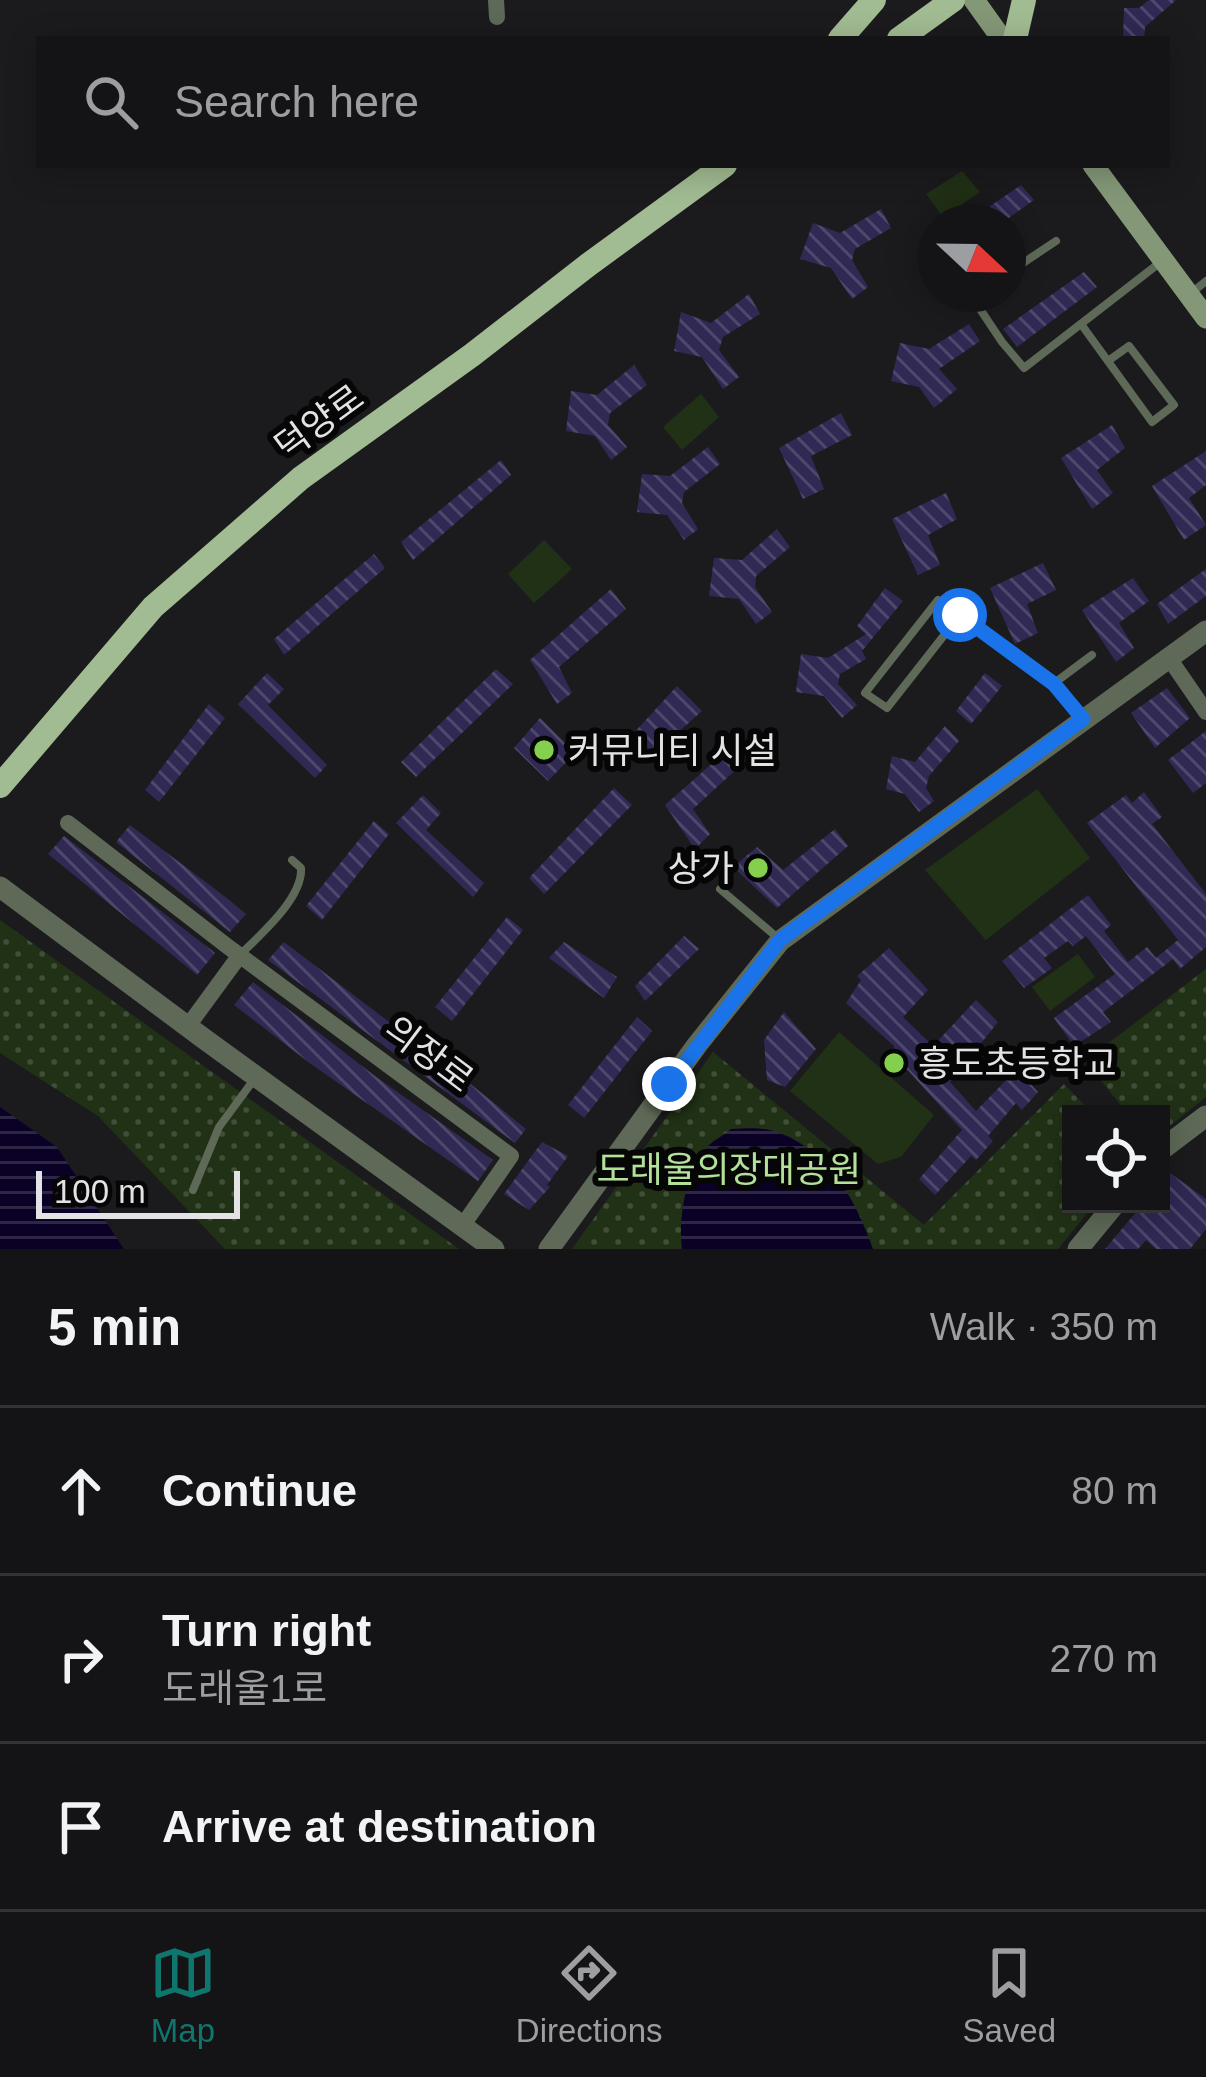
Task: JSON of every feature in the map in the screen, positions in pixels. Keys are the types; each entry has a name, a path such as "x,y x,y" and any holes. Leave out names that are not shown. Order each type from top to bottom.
{"main road":[{"path":"843,36 874,0"},
{"path":"903,36 953,0"},
{"path":"974,0 1000,36"},
{"path":"1017,36 1024,0"},
{"name":"덕양로","path":"0,786 153,608 301,478 721,168"},
{"path":"1095,168 1163,260 1197,288 1206,318"}],"street":[{"path":"549,1249 780,940 1206,632"},
{"path":"1168,658 1206,712"},
{"name":"의장로","path":"68,823 511,1156 463,1225"},
{"path":"0,887 494,1249"},
{"path":"188,1026 240,956"},
{"path":"1170,1143 1206,1116"},
{"path":"1078,1249 1108,1213"}],"lane":[{"path":"1026,261 1056,241"},
{"path":"982,312 1024,368 1163,260"},
{"path":"1081,324 1152,422 1174,405 1129,346 1108,361"},
{"path":"960,615 886,708 865,693 938,600 960,615 1054,684 1083,719"},
{"path":"1054,684 1092,655"},
{"path":"240,956 273,922 302,881 301,868 292,860"},
{"path":"720,889 780,940"},
{"path":"193,1190 219,1127 255,1076"}],"green space":[{"path":"962,171 980,192 962,204 933,204 926,194"},
{"path":"701,394 719,417 682,450 663,427"},
{"path":"544,540 572,569 534,603 508,574"},
{"path":"1037,789 1090,858 986,940 925,870"},
{"path":"0,920 459,1249 225,1249 98,1116 0,1053"},
{"path":"1078,954 1095,977 1050,1011 1032,987"},
{"path":"1206,969 1206,1097 1170,1126 1170,1105 1121,1105 1085,1061"},
{"path":"839,1032 934,1115 901,1157 878,1164 790,1091"},
{"name":"도래울의장대공원","path":"713,1052 924,1225 1064,1084 1084,1105 1062,1105 1062,1213 1088,1213 1058,1249 572,1249"}],"shaded area":[{"path":"0,1107 57,1147 124,1249 0,1249"},
{"path":"731,1129 770,1130 807,1148 836,1176 873,1249 682,1249 683,1209 694,1168 707,1147"}],"building":[{"path":"1149,0 1176,0 1145,27 1144,36 1123,36 1124,8 1139,8"},
{"path":"1021,185 1034,200 1026,206 993,204"},
{"path":"881,209 891,228 855,249 852,260 868,287 852,299 831,268 800,259 813,223 840,233"},
{"path":"1084,272 1097,287 1017,347 1003,329"},
{"path":"749,294 760,314 723,337 719,350 739,377 723,389 702,357 674,351 681,312 711,323"},
{"path":"969,324 980,341 939,369 957,389 934,408 919,387 891,381 900,343 929,349"},
{"path":"634,365 647,385 610,413 608,425 627,447 611,460 595,436 566,431 571,391 597,395"},
{"path":"841,413 852,435 811,456 824,489 803,499 779,448"},
{"path":"1112,425 1125,448 1097,470 1113,493 1092,509 1061,458"},
{"path":"708,447 720,464 684,492 682,503 698,529 684,540 667,515 637,512 642,474 670,476"},
{"path":"1206,451 1206,485 1189,498 1206,525 1184,540 1152,486"},
{"path":"501,460 511,475 413,560 401,542"},
{"path":"946,493 957,519 928,535 940,565 918,575 892,519"},
{"path":"777,529 790,547 756,576 755,587 772,612 756,624 739,599 709,596 714,558 742,560"},
{"path":"374,554 385,568 284,655 274,639"},
{"path":"1043,563 1056,590 1027,604 1038,633 1015,644 990,588"},
{"path":"1206,569 1206,596 1168,624 1157,604"},
{"path":"1133,578 1149,601 1119,623 1134,648 1116,662 1082,610"},
{"path":"885,588 903,601 862,651 866,659 840,674 838,684 857,705 842,718 824,696 796,692 801,654 828,658 866,634 857,626"},
{"path":"611,589 626,609 559,667 572,693 557,704 530,660"},
{"path":"496,669 513,684 416,777 401,762"},
{"path":"267,673 284,689 268,705 327,765 315,778 238,704"},
{"path":"985,673 1002,686 971,724 956,711"},
{"path":"677,686 702,711 650,757 631,736"},
{"path":"1167,688 1190,718 1155,748 1131,713"},
{"path":"209,704 225,718 159,802 145,790"},
{"name":"커뮤니티 시설","path":"540,718 575,753 548,781 514,748"},
{"path":"945,726 959,741 929,776 926,788 934,801 919,812 905,794 886,789 892,756 915,762"},
{"path":"1206,731 1206,783 1193,793 1168,760"},
{"path":"740,739 751,756 693,809 710,834 695,849 665,805"},
{"path":"614,788 632,805 544,894 529,878"},
{"path":"1144,792 1162,817 1152,824 1206,894 1206,947 1180,969 1173,959 1103,1012 1111,1022 1074,1046 1054,1018 1115,974 1086,936 1073,946 1068,941 1044,958 1052,968 1024,988 1002,961 1088,895 1111,925 1104,931 1128,962 1147,947 1156,958 1178,940 1087,823 1126,795 1132,803"},
{"path":"423,795 441,813 426,830 484,883 473,897 396,823"},
{"path":"374,821 389,834 322,920 306,906"},
{"path":"130,825 246,914 230,932 116,842"},
{"name":"상가","path":"835,829 848,846 777,908 733,867 757,847 783,870"},
{"path":"64,836 215,953 197,975 48,854"},
{"path":"507,917 523,930 452,1021 435,1007"},
{"path":"684,936 699,949 645,1001 635,986"},
{"path":"284,942 526,1129 515,1143 268,960"},
{"path":"564,942 617,977 604,998 549,958"},
{"path":"889,948 928,990 903,1017 933,1046 976,1000 998,1022 950,1082 976,1111 1017,1069 1038,1092 1022,1110 1016,1103 988,1136 993,1141 976,1160 971,1156 935,1195 919,1179 962,1130 894,1055 894,1046 846,1003 861,980 857,976"},
{"path":"253,982 493,1160 478,1181 234,1005"},
{"path":"784,1012 816,1049 785,1087 767,1080 764,1040"},
{"path":"637,1017 652,1031 584,1118 568,1105"},
{"path":"542,1142 568,1156 529,1210 504,1194"},
{"path":"1170,1173 1206,1199 1206,1229 1190,1249 1156,1249 1146,1240 1138,1249 1105,1249 1135,1213 1170,1213"}],"place":[{"name":"커뮤니티 시설","path":"544,750"},
{"name":"상가","path":"758,868"},
{"name":"흥도초등학교","path":"894,1063"}],"route":[{"path":"669,1084 780,940 1083,719 1054,684 960,615"}]}
